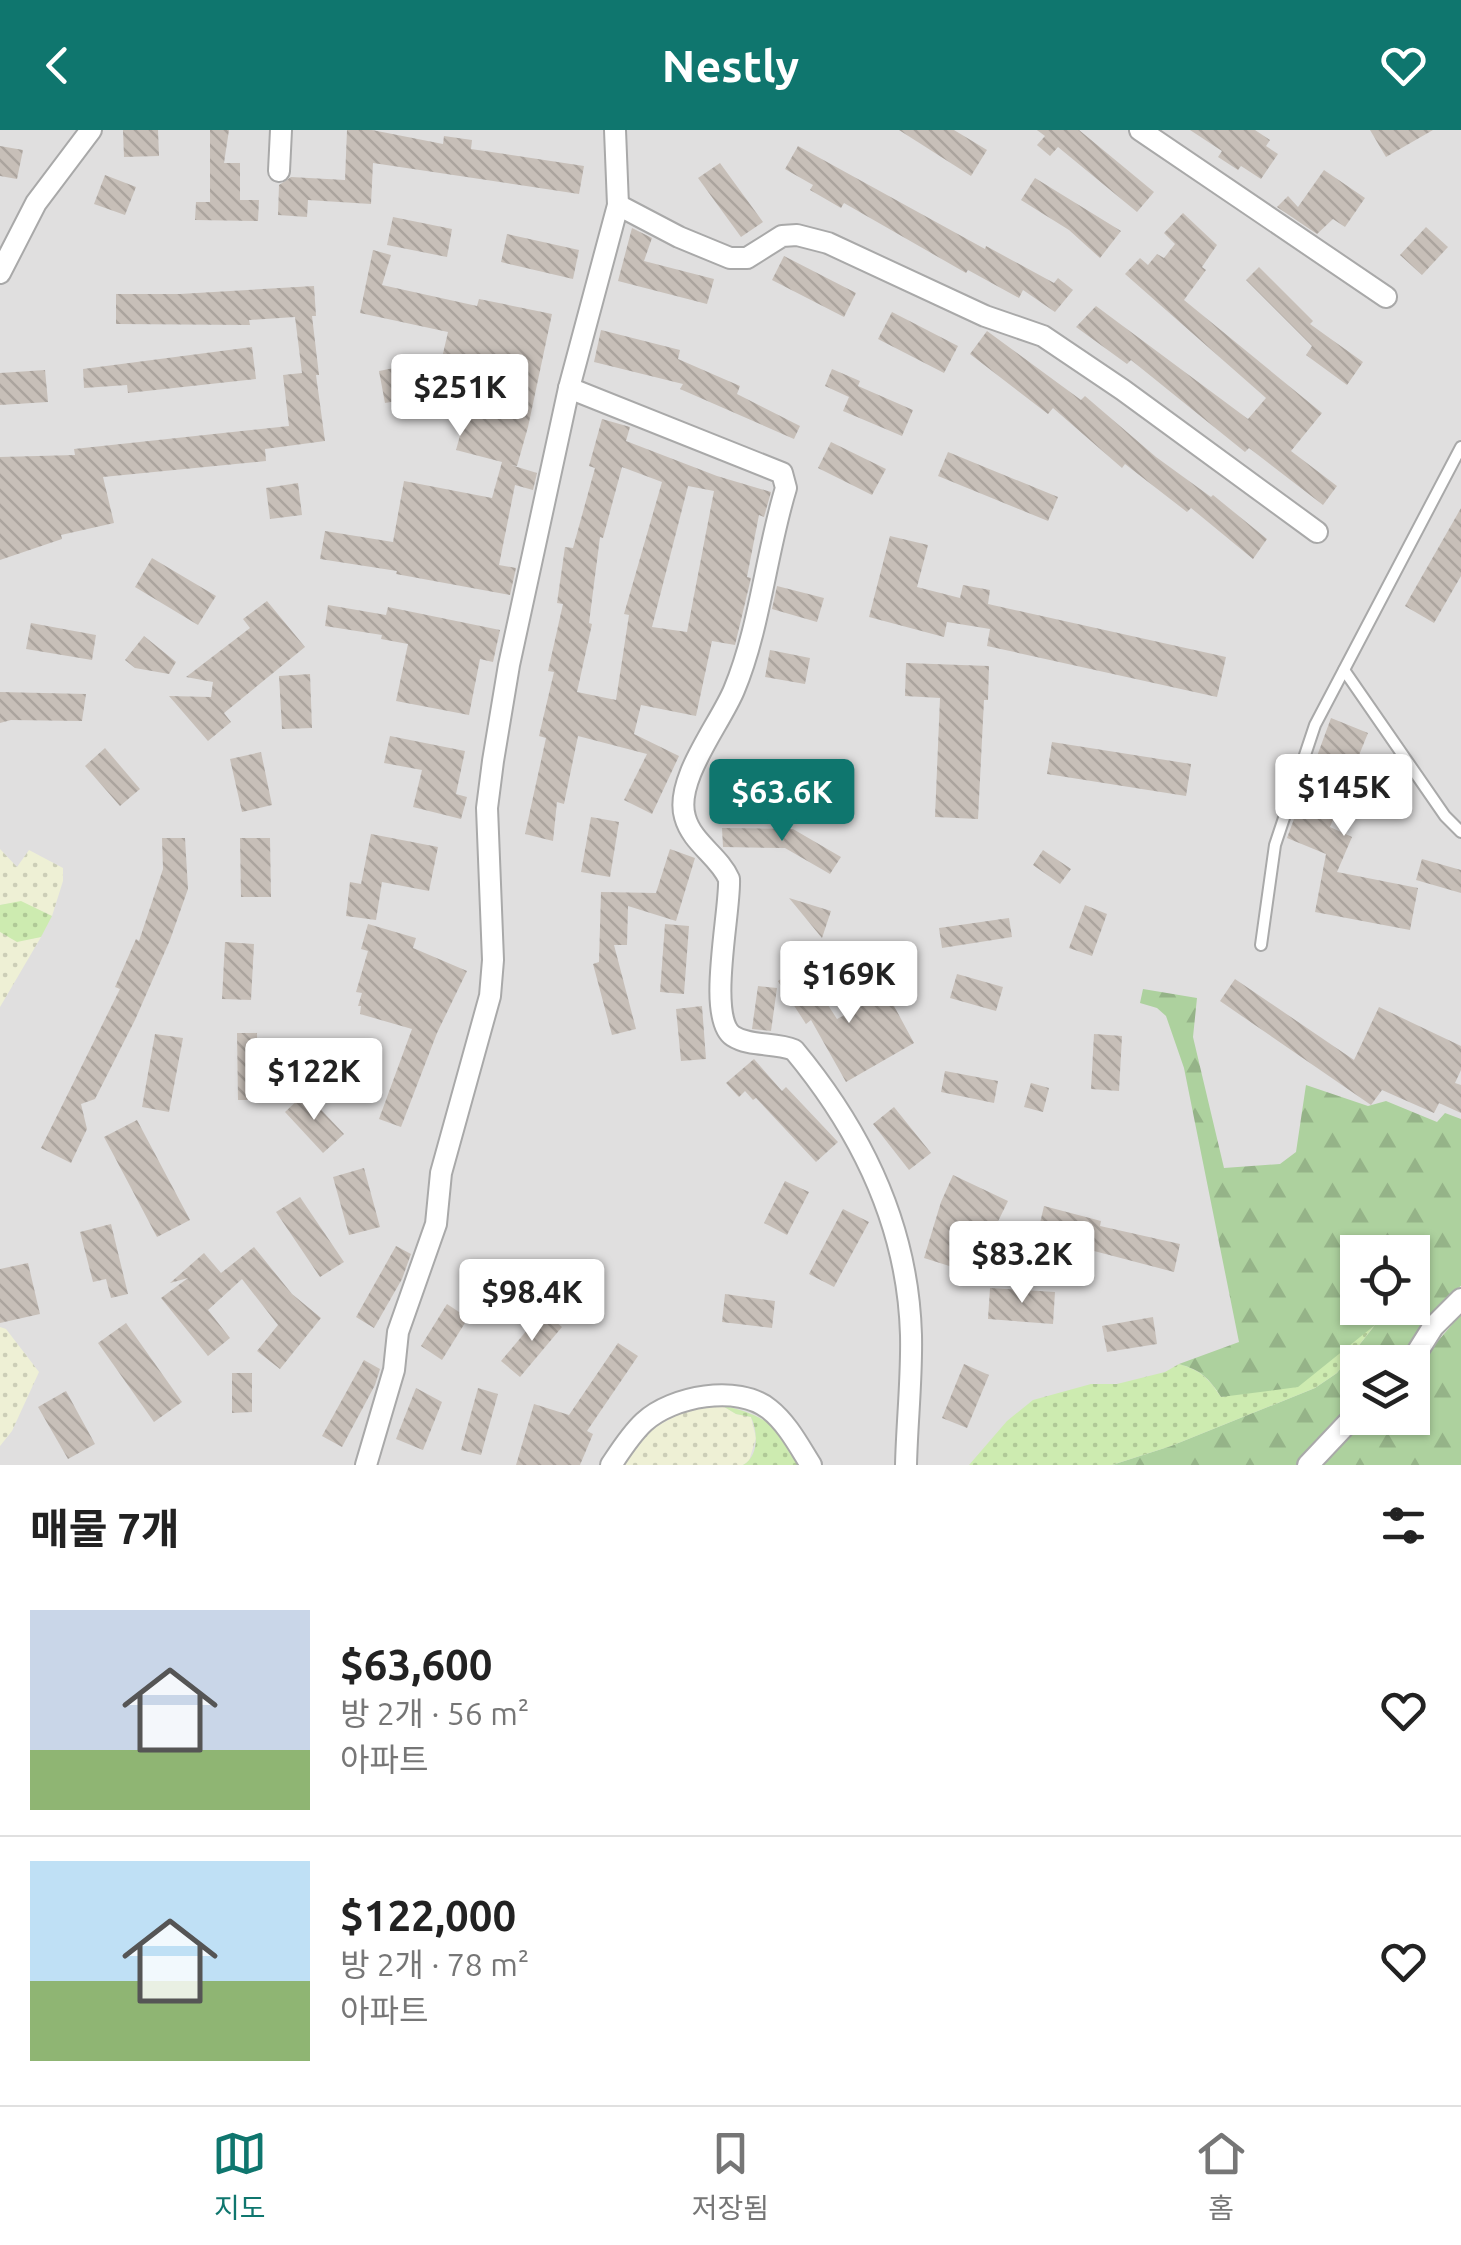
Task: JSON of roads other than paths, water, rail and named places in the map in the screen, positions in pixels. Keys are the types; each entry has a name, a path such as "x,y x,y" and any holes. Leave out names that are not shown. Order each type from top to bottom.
{"street":[{"path":"0,273 36,203 91,130"},
{"path":"279,171 280,130"},
{"path":"366,1465 394,1370 398,1332 436,1224 441,1173 490,996 493,960 487,808 492,761 508,666 569,388 618,205 615,130"},
{"path":"1140,130 1386,297"},
{"path":"618,205 730,258 748,258 782,236 797,235 828,243 970,309 1043,336 1317,532"},
{"path":"569,388 782,473 786,488 750,636 734,690 689,778 683,799 684,818 694,835 724,867 729,879 722,992 727,1030 748,1042 780,1044 794,1050 854,1134 891,1214 903,1259 909,1311 906,1465"},
{"path":"1422,1345 1461,1299"},
{"path":"611,1465 646,1420 663,1409 705,1397 727,1396 766,1406 782,1420 812,1465"},
{"path":"1308,1465 1340,1431"}],"lane":[{"path":"1261,946 1275,846 1315,725 1461,447"},
{"path":"1344,670 1445,816 1461,832"}]}
